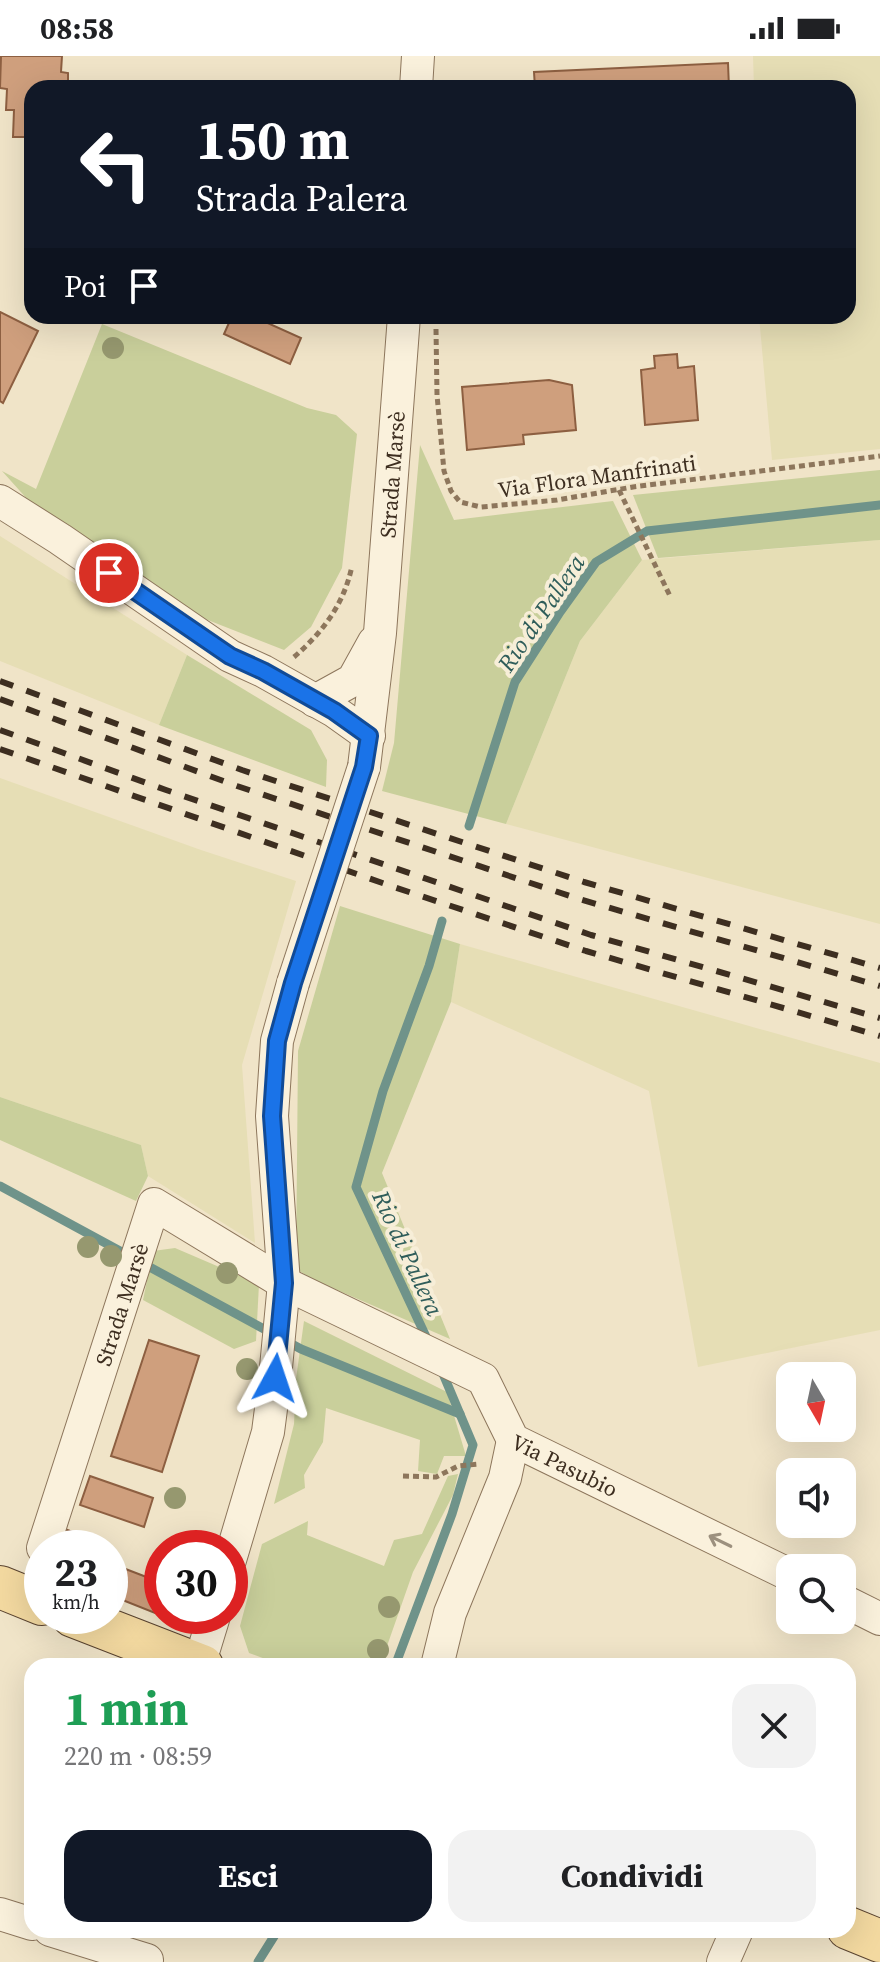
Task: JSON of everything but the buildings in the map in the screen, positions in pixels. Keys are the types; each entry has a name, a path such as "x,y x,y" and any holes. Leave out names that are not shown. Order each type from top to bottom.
{"main road":[{"path":"120,1634 182,1658"},
{"path":"856,1931 880,1941"}],"street":[{"path":"416,80 418,56"},
{"name":"Strada Marsè","path":"239,1530 268,1432 283,1296 272,1116 277,1041 367,752 380,633 403,324"},
{"path":"0,501 230,656 334,711 367,752"},
{"name":"Strada Marsè","path":"315,701 353,680 380,633"},
{"name":"Strada Marsè","path":"48,1530 154,1204 283,1296"},
{"name":"Via Pasubio","path":"283,1296 411,1345 483,1379 513,1440 776,1568"},
{"path":"439,1658 450,1613 505,1478 513,1440"},
{"path":"856,1607 880,1619"},
{"path":"202,1658 209,1634"},
{"path":"0,1914 24,1922"},
{"path":"76,1938 147,1960"},
{"path":"723,1962 734,1938"}],"path":[{"name":"Via Flora Manfrinati","path":"435,324 437,395 444,471 451,491 460,502 481,507 557,500 880,456"},
{"path":"619,490 670,596"},
{"path":"263,671 291,660 311,642 343,598 354,555"},
{"path":"403,1476 436,1477 458,1466"}],"shaded area":[{"path":"753,56 880,56 880,449 772,460 760,324 856,324 856,80 754,80"},
{"path":"0,536 187,655 159,725 0,661"},
{"path":"880,540 880,924 506,824 580,641 642,560"},
{"path":"0,778 296,881 242,1065 255,1243 148,1176 141,1145 0,1097"},
{"path":"460,944 880,1063 880,1330 698,1367 649,1091 451,1002"}],"green space":[{"path":"102,324 307,408 336,415 357,434 342,568 311,627 284,650 190,613 28,500 2,471 36,489"},
{"path":"420,445 454,520 613,501 642,560 580,641 506,824 382,791 394,743"},
{"path":"880,470 880,540 658,558 633,495"},
{"path":"187,655 311,730 327,760 326,787 159,725"},
{"path":"340,906 460,944 451,1002 382,1173 450,1339 314,1280 296,1269 298,1051"},
{"path":"0,1097 141,1145 148,1176 136,1201 0,1140"},
{"path":"175,1248 259,1284 256,1341 234,1349 143,1300 153,1251"},
{"path":"304,1321 447,1392 466,1456 444,1456 437,1474 418,1471 420,1440 326,1408 323,1442 304,1475 305,1488 274,1504 294,1424"},
{"path":"458,1474 453,1495 413,1572 383,1658 262,1658 249,1653 243,1634 248,1634 248,1596 262,1544 308,1521 307,1535 384,1566 394,1540 422,1534 448,1476"}],"waterway":[{"name":"Rio di Pallera","path":"469,826 515,682 596,562 647,531 880,505"},
{"name":"Rio di Pallera","path":"428,1341 356,1187 383,1091 429,966 442,921"},
{"name":"Rio di Pallera","path":"0,1186 301,1349 460,1414"},
{"name":"Rio di Pallera","path":"398,1658 452,1514 473,1445 441,1369"},
{"name":"Rio di Pallera","path":"258,1962 273,1938"}],"railway":[{"path":"0,681 242,770 584,882 880,968"},
{"path":"0,699 237,786 579,899 880,986"},
{"path":"0,730 591,935 880,1018"},
{"path":"0,749 586,951 880,1036"}],"route":[{"path":"109,573 230,656 334,711 369,736 364,767 277,1041 272,1116 284,1283 275,1378"}]}
